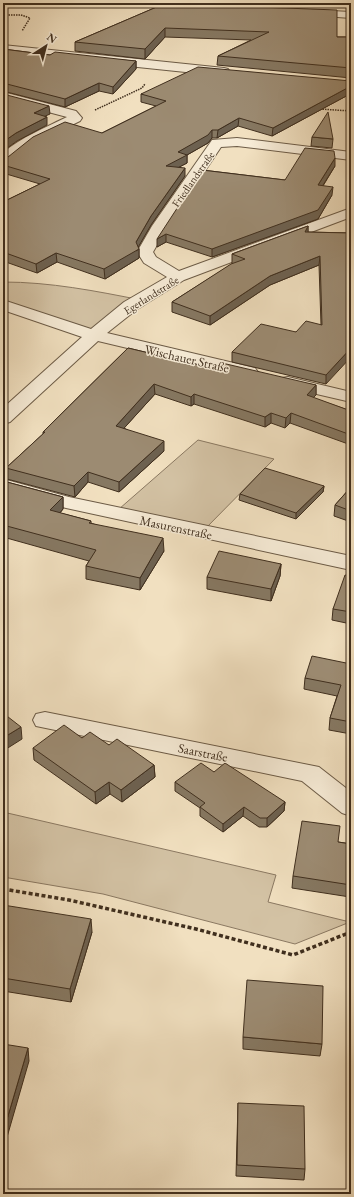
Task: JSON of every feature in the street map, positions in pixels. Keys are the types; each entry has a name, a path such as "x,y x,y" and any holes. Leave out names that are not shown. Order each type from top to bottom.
{"street":[{"path":"6,49 236,73"},
{"path":"3,96 71,114 75,118 33,138 12,152 3,161"},
{"name":"Friedlandstraße","path":"178,277 150,260 145,252 160,226 217,143 237,142 351,156"},
{"name":"Egerlandstraße","path":"3,418 94,336 130,306 178,277 351,212"},
{"name":"Wischauer Straße","path":"3,305 94,336 351,397"},
{"name":"Masurenstraße","path":"3,485 66,502 319,558 351,563"},
{"name":"Saarstraße","path":"45,720 310,773 351,806"}],"lane":[{"path":"303,13 351,15"}],"path":[{"path":"6,15 21,15 30,18 6,49"},
{"path":"75,118 142,88 162,66"},
{"path":"317,109 351,111"},
{"path":"3,890 69,900 196,929 293,955 351,932"}],"shaded area":[{"path":"3,282 55,285 141,300 94,335 3,305"},
{"path":"198,440 274,459 204,530 119,509"},
{"path":"3,812 276,875 268,902 350,922 295,944 103,894 3,877"}],"building":[{"path":"166,3 202,3 204,5 337,10 337,37 351,37 351,68 218,56 269,32 165,28 145,49 75,42"},
{"path":"3,49 50,55 55,52 136,61 113,87 99,83 65,99 3,83"},
{"path":"198,67 351,81 351,86 273,128 239,118 218,130 212,130 208,135 178,152 187,155 166,166 185,168 151,216 136,242 139,249 104,269 56,253 36,264 3,252 3,202 50,179 3,165 3,158 8,157 33,137 65,122 102,133 166,101 141,94"},
{"path":"3,94 49,106 34,113 47,117 16,133 3,142"},
{"path":"328,112 333,139 312,137"},
{"path":"305,148 334,151 335,158 318,185 333,187 318,210 212,249 166,234 157,239 202,170 285,180"},
{"path":"308,226 305,232 351,233 351,348 326,375 232,352 261,324 296,332 306,321 322,325 320,256 270,276 210,316 172,302 231,264 245,259 232,254"},
{"path":"128,348 216,369 222,363 316,385 307,395 351,411 351,435 291,413 286,418 271,413 265,417 194,394 191,397 154,384 116,426 164,441 119,482 88,472 74,486 6,468 45,432 43,432"},
{"path":"265,468 324,486 296,513 240,494"},
{"path":"3,481 63,497 50,510 91,521 89,523 163,538 140,578 86,566 96,550 3,525"},
{"path":"351,487 351,511 335,505"},
{"path":"219,551 281,564 271,589 207,577"},
{"path":"345,575 351,576 351,612 333,609"},
{"path":"312,656 351,664 351,722 330,718 341,685 305,678"},
{"path":"3,713 21,727 3,738"},
{"path":"64,725 82,738 90,732 109,745 117,739 154,765 121,790 109,782 95,792 33,748"},
{"path":"201,763 214,772 225,763 285,802 267,818 260,818 244,807 223,824 200,807 205,803 175,782"},
{"path":"302,821 340,826 338,842 351,844 351,885 293,876"},
{"path":"3,905 91,919 70,989 3,978"},
{"path":"247,980 323,986 322,1044 243,1037"},
{"path":"3,1044 28,1048 3,1133"},
{"path":"238,1103 304,1106 305,1169 237,1165"}]}
